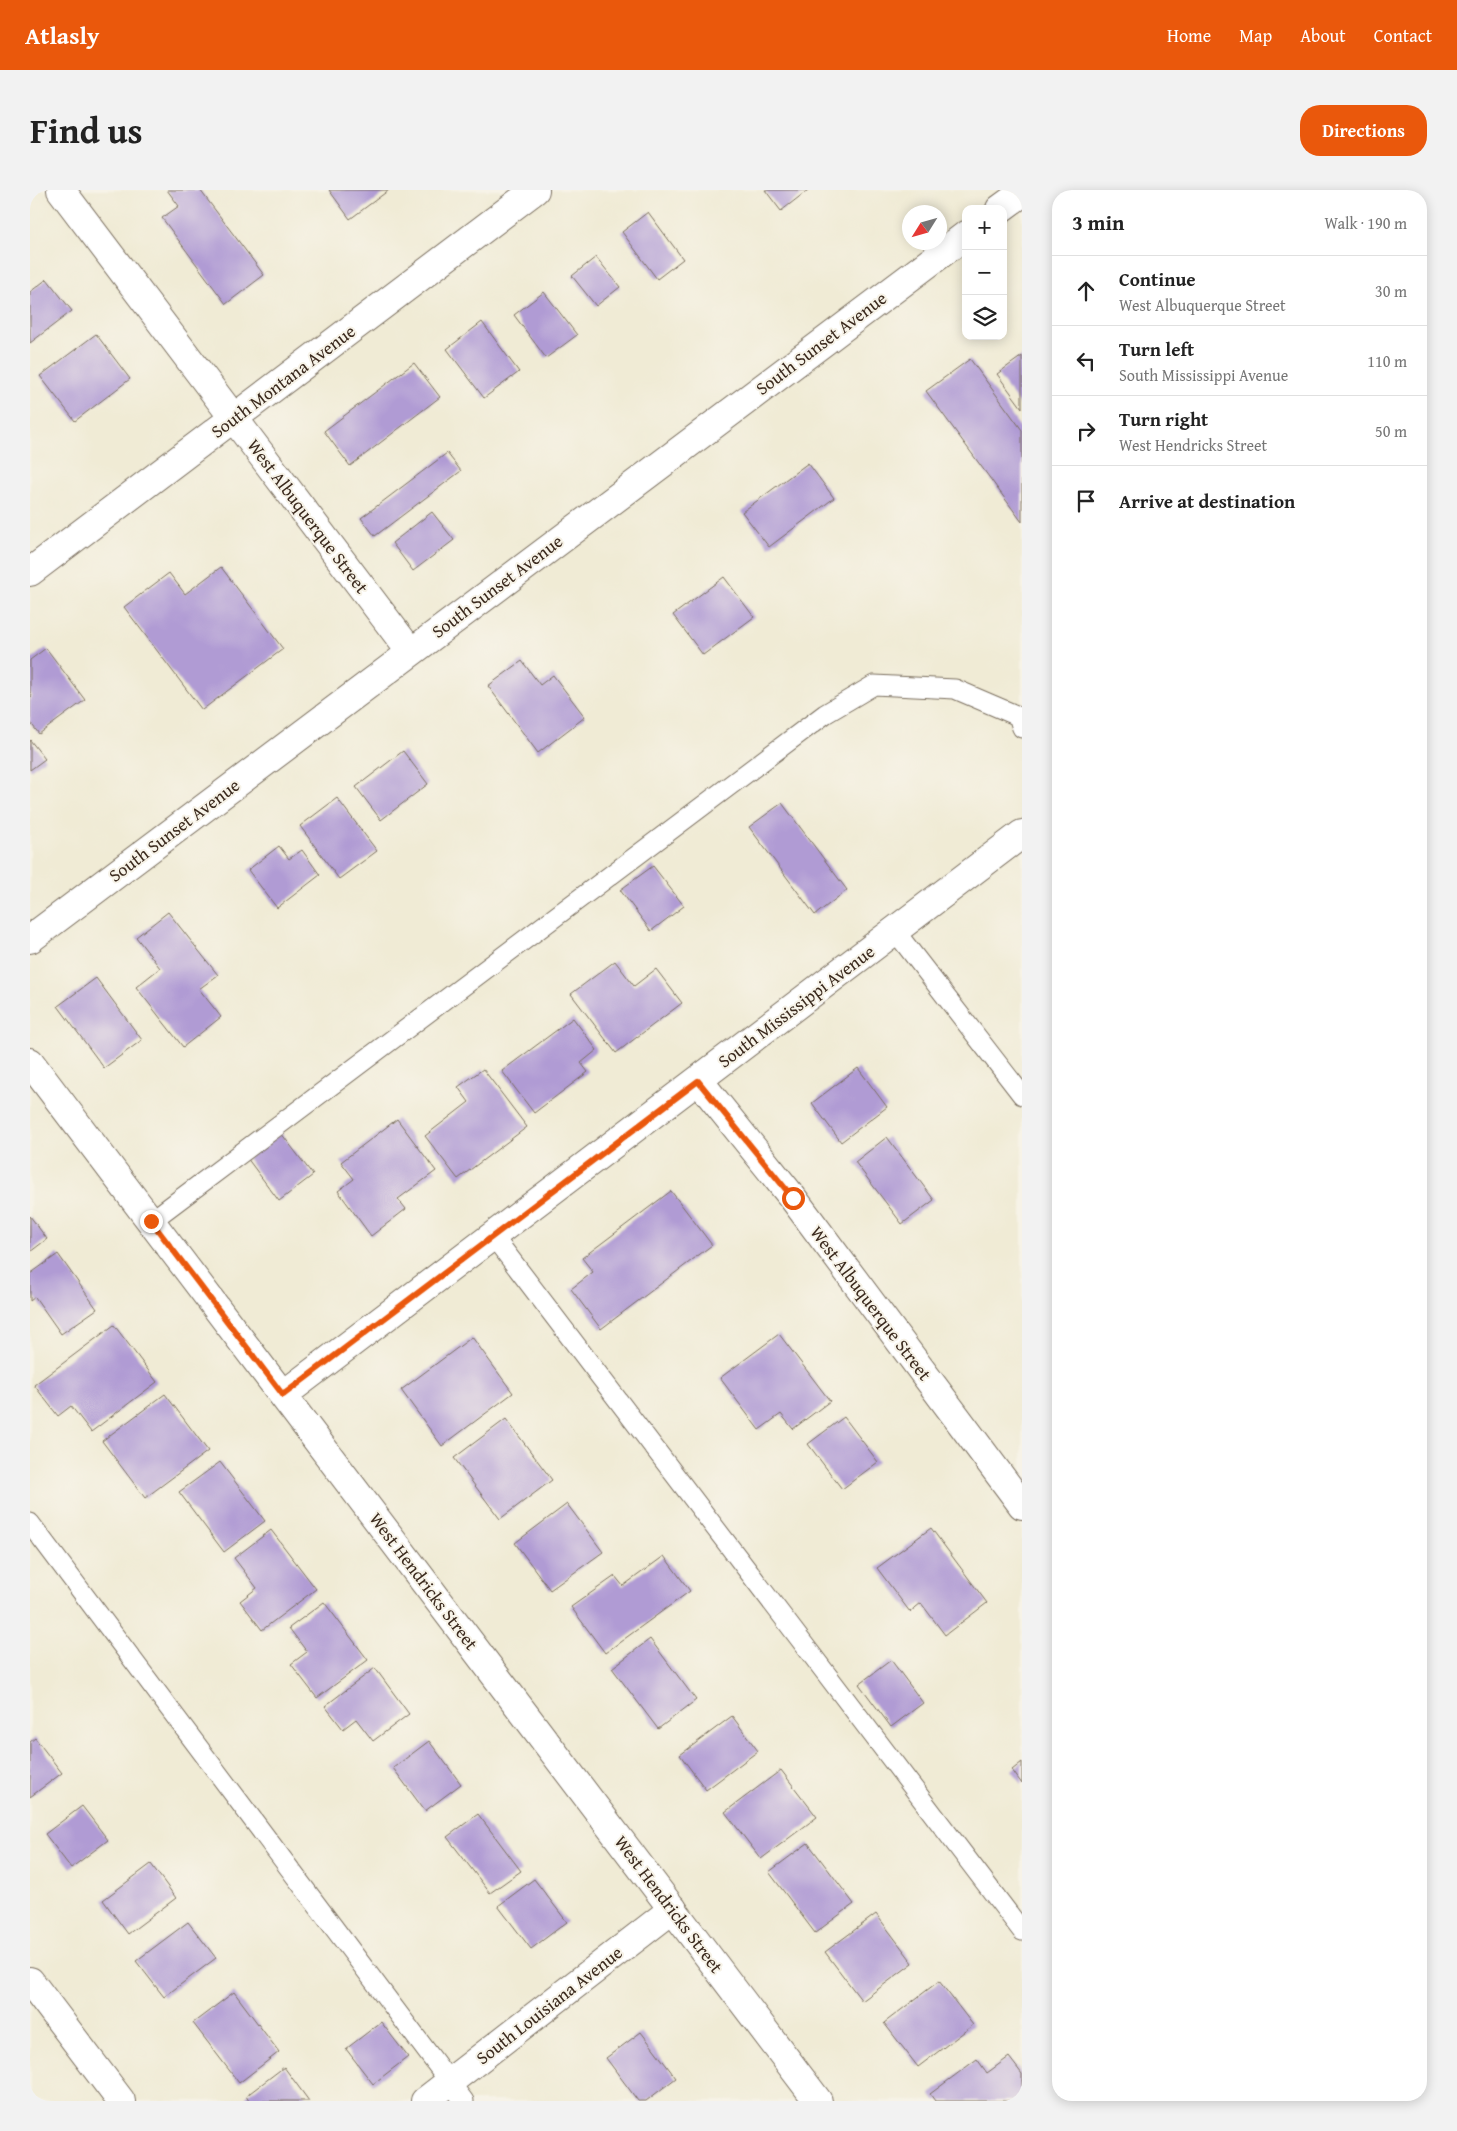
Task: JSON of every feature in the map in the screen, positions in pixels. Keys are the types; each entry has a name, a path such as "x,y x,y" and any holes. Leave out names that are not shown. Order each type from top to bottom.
{"street":[{"name":"West Albuquerque Street","path":"61,190 410,652"},
{"name":"South Montana Avenue","path":"30,572 535,190"},
{"path":"1005,205 1022,192"},
{"name":"South Sunset Avenue","path":"30,939 962,238"},
{"name":"South Mississippi Avenue","path":"283,1395 1022,834"},
{"name":"West Hendricks Street","path":"30,1062 818,2101"},
{"name":"West Albuquerque Street","path":"698,1081 793,1198 1022,1505"},
{"name":"South Louisiana Avenue","path":"424,2101 457,2091 673,1910"},
{"path":"30,1981 120,2101"}],"lane":[{"path":"151,1221 825,714 874,685 955,689 1018,716 1022,728"},
{"path":"895,931 1022,1095"},
{"path":"493,1236 1022,1932"},
{"path":"30,1523 457,2091"}],"building":[{"path":"167,190 200,190 264,275 226,304 162,218 179,206"},
{"path":"329,190 389,190 350,219"},
{"path":"765,190 808,190 781,211"},
{"path":"648,212 683,259 657,279 622,232"},
{"path":"596,257 620,287 596,306 572,276"},
{"path":"47,279 72,311 30,343 30,292"},
{"path":"544,292 577,335 546,358 514,315"},
{"path":"482,322 519,372 484,398 447,349"},
{"path":"96,334 130,379 75,421 40,376"},
{"path":"1022,356 1022,408 997,374"},
{"path":"970,359 1022,430 1022,522 926,391"},
{"path":"414,363 440,397 350,466 324,431"},
{"path":"447,453 461,471 375,536 361,518"},
{"path":"808,463 834,498 769,547 742,512"},
{"path":"432,512 454,540 413,571 392,543"},
{"path":"221,567 283,649 202,710 124,607 169,573 185,594"},
{"path":"724,577 754,617 703,655 673,615"},
{"path":"46,648 85,700 39,734 30,722 30,698 32,696 30,692 30,660"},
{"path":"522,661 540,685 553,675 585,717 538,753 488,686"},
{"path":"30,740 45,759 30,770"},
{"path":"403,751 428,784 381,820 356,787"},
{"path":"337,798 377,851 339,879 300,826"},
{"path":"782,803 847,890 815,915 749,827"},
{"path":"279,846 289,859 302,850 320,875 277,908 248,870"},
{"path":"653,866 684,906 651,931 620,890"},
{"path":"168,912 218,975 199,989 221,1017 183,1047 136,987 160,968 136,937"},
{"path":"615,961 634,986 656,969 682,1003 616,1053 571,994"},
{"path":"96,978 142,1040 104,1068 58,1006"},
{"path":"573,1018 597,1050 581,1063 588,1072 534,1113 502,1071"},
{"path":"858,1068 887,1107 841,1142 812,1103"},
{"path":"483,1069 527,1127 458,1179 425,1136 469,1102 458,1087"},
{"path":"397,1119 436,1171 398,1199 406,1209 371,1236 338,1191 354,1179 341,1162"},
{"path":"281,1133 313,1175 279,1201 247,1158"},
{"path":"887,1137 934,1200 902,1224 855,1162"},
{"path":"671,1191 712,1245 601,1329 571,1289 593,1272 582,1258"},
{"path":"30,1216 47,1239 30,1252"},
{"path":"58,1254 97,1309 61,1334 35,1297 30,1301 30,1274"},
{"path":"114,1325 157,1382 91,1432 71,1406 58,1416 34,1385"},
{"path":"779,1334 830,1401 793,1429 781,1414 759,1430 720,1378"},
{"path":"472,1337 513,1393 442,1446 401,1390"},
{"path":"165,1394 208,1451 145,1498 102,1441"},
{"path":"844,1417 878,1462 842,1489 808,1444"},
{"path":"506,1419 552,1480 500,1519 454,1458"},
{"path":"220,1462 265,1521 224,1552 179,1492"},
{"path":"567,1504 603,1552 550,1590 515,1543"},
{"path":"931,1528 987,1603 945,1635 921,1603 910,1612 877,1568"},
{"path":"271,1530 316,1589 262,1630 240,1601 257,1588 234,1558"},
{"path":"664,1556 690,1591 605,1653 571,1607 615,1576 623,1586"},
{"path":"324,1602 368,1660 317,1698 291,1664 307,1652 289,1628"},
{"path":"650,1639 696,1700 658,1729 612,1668"},
{"path":"891,1660 923,1703 891,1727 859,1684"},
{"path":"375,1668 409,1714 373,1741 356,1719 343,1729 325,1706"},
{"path":"732,1716 758,1751 706,1790 680,1755"},
{"path":"35,1738 62,1773 30,1797 30,1742"},
{"path":"429,1741 461,1784 425,1811 393,1768"},
{"path":"1022,1762 1022,1784 1012,1770"},
{"path":"781,1770 817,1817 761,1859 725,1812"},
{"path":"82,1806 108,1840 71,1868 45,1834"},
{"path":"478,1814 521,1871 490,1893 447,1837"},
{"path":"808,1843 854,1904 815,1933 769,1872"},
{"path":"151,1864 176,1898 128,1934 103,1900"},
{"path":"534,1879 567,1922 531,1949 498,1906"},
{"path":"876,1914 913,1963 862,2001 825,1952"},
{"path":"188,1922 216,1958 164,1997 136,1961"},
{"path":"939,1981 973,2025 918,2067 884,2023"},
{"path":"234,1992 279,2052 239,2083 193,2023"},
{"path":"381,2022 408,2057 373,2084 346,2049"},
{"path":"641,2032 676,2078 646,2101 638,2101 606,2058"},
{"path":"1009,2057 1022,2074 1022,2097 1017,2101 935,2101 930,2094 977,2059 987,2073"},
{"path":"284,2067 309,2101 249,2101 246,2096"}],"route":[{"path":"151,1221 283,1395 698,1081 793,1198"}]}
